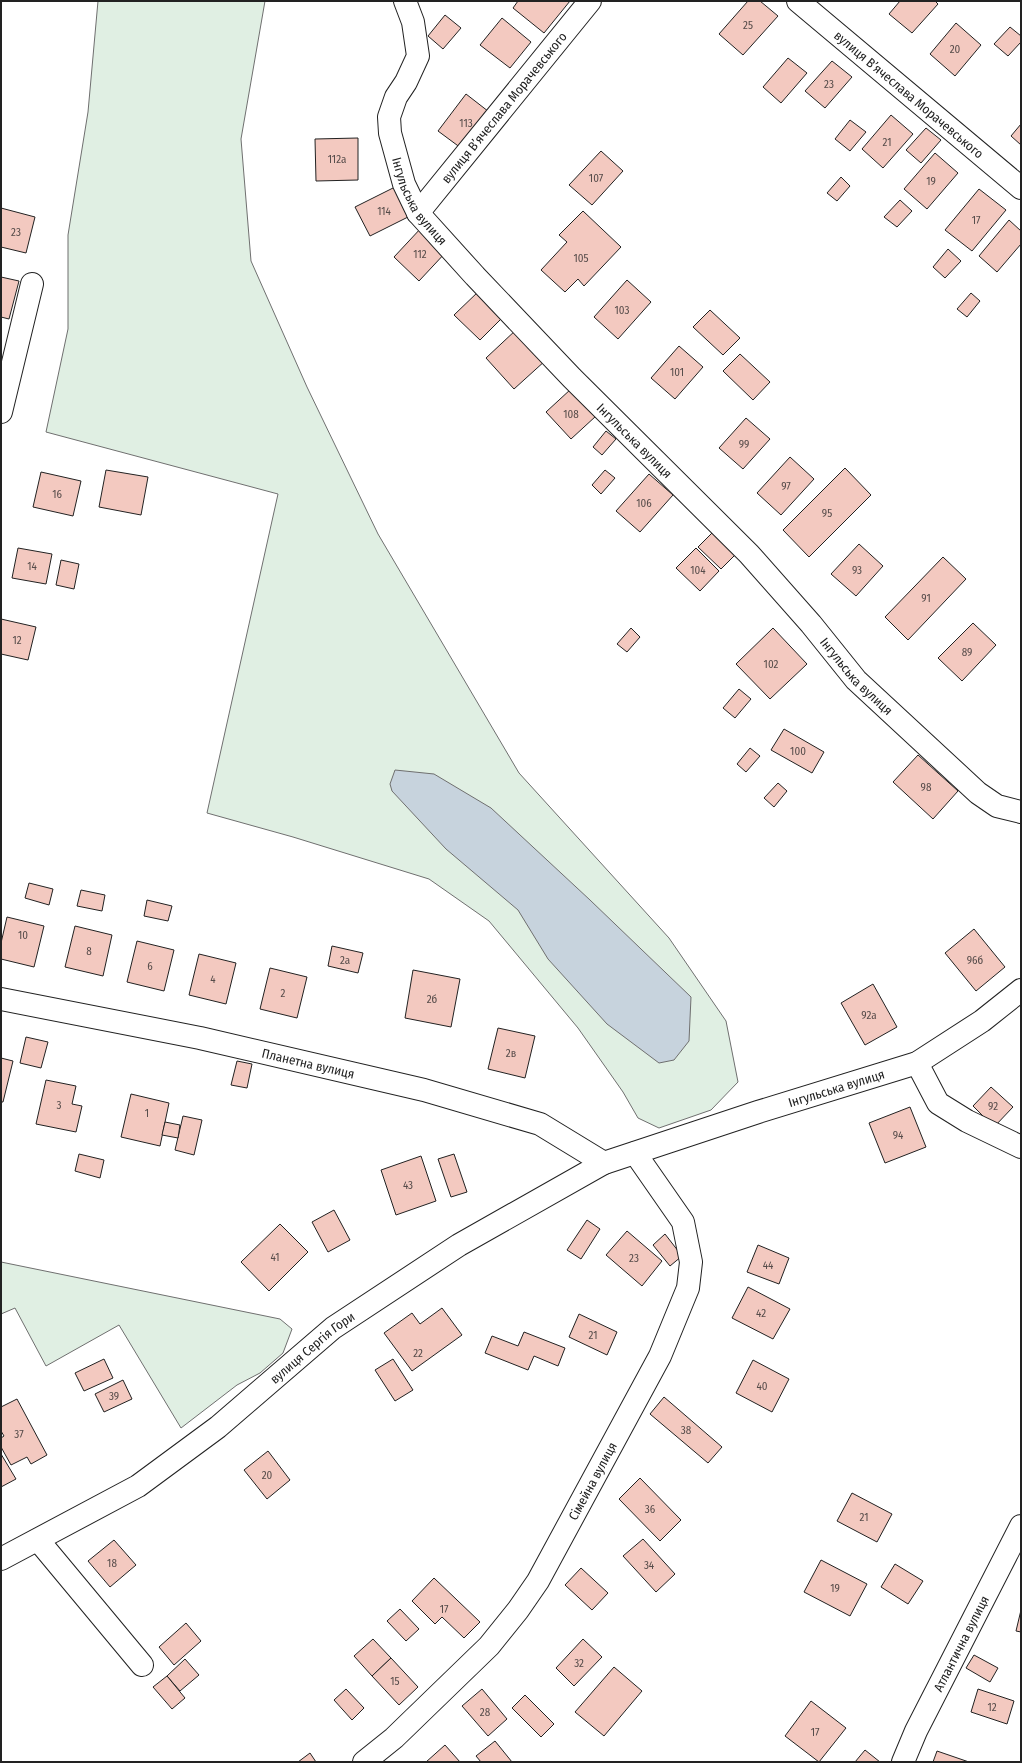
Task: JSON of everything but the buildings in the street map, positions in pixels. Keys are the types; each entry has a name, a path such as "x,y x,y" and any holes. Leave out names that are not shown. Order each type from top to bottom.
{"street":[{"name":"Інгульська вулиця","path":"405,1 413,22 418,56 406,82 396,97 390,117 390,133 404,184 418,213 475,276 572,378 749,554 811,624 856,680 978,794 997,806 1021,812"},
{"name":"вулиця В’ячеслава Морачевського","path":"418,213 590,1"},
{"name":"вулиця В’ячеслава Морачевського","path":"798,1 1021,188"},
{"path":"1,412 32,284"},
{"name":"Інгульська вулиця","path":"635,1153 758,1112 917,1063 982,1021 1021,990"},
{"name":"Планетна вулиця","path":"1,999 200,1038 424,1090 540,1124 604,1162"},
{"path":"917,1063 938,1103 967,1121 1021,1147"},
{"name":"вулиця Сергія Гори","path":"1,1559 138,1486 218,1428 333,1328 459,1245 604,1162 635,1153"},
{"name":"Сімейна вулиця","path":"364,1762 394,1738 489,1646 518,1610 538,1581 660,1356 688,1288 691,1262 683,1222 635,1153"},
{"name":"Атлантична вулиця","path":"903,1762 916,1731 1021,1526"},
{"path":"38,1540 142,1665"}],"green space":[{"path":"98,1 265,1 241,139 251,261 307,387 378,534 519,773 669,938 726,1021 738,1082 711,1110 659,1128 638,1118 623,1092 578,1028 489,921 429,879 293,837 207,813 278,494 46,432 68,329 68,235 88,112"},
{"path":"1,1262 280,1319 292,1329 283,1353 260,1373 237,1385 181,1428 119,1325 46,1366 15,1308 1,1314"}],"shaded area":[{"path":"395,770 434,774 491,808 691,997 689,1041 674,1060 659,1063 607,1024 548,959 518,910 446,849 392,791 390,784"}]}
